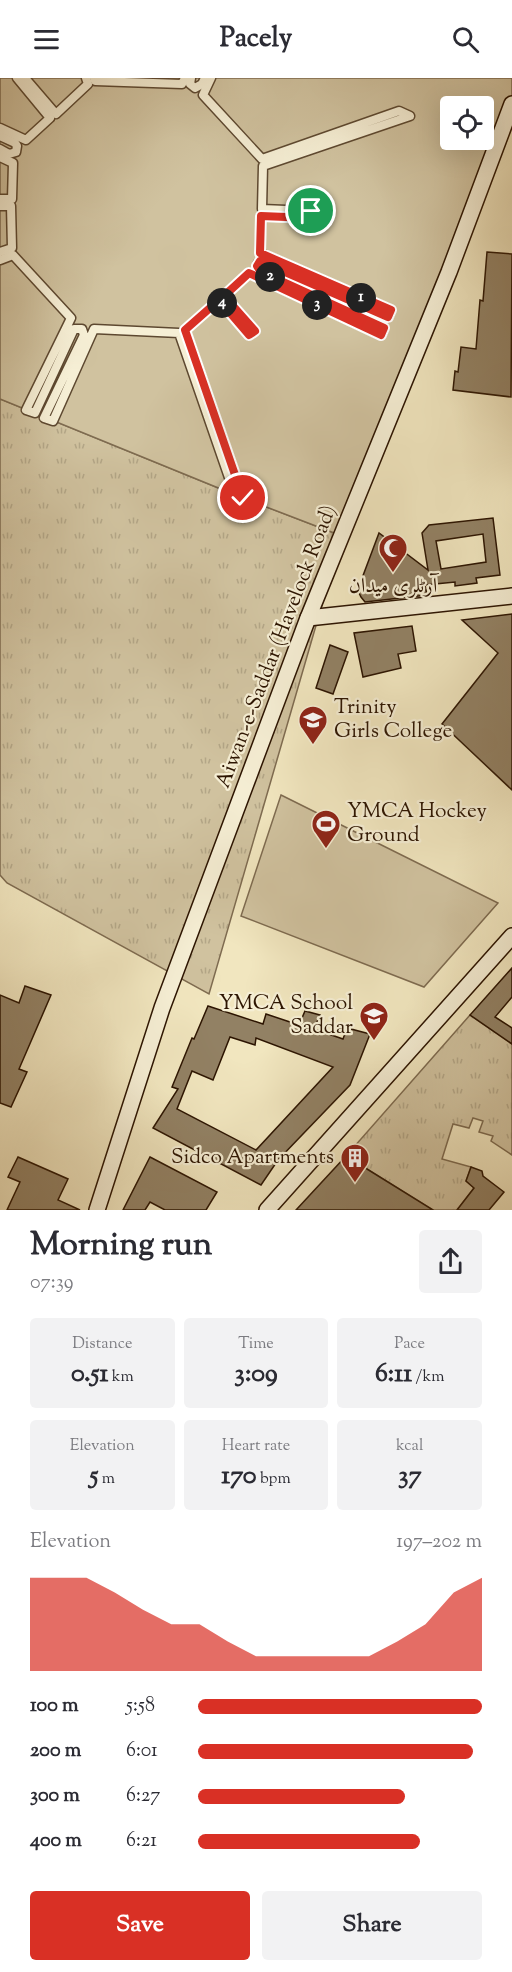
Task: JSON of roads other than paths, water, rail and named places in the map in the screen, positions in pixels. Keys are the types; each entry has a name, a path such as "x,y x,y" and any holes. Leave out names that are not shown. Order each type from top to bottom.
{"main road":[{"name":"Aiwan-e-Saddar (Havelock Road)","path":"97,1210 162,1008 308,618 449,272 512,104"},
{"path":"308,618 512,596"},
{"path":"267,1210 512,936"}],"street":[{"path":"0,128 26,140 50,118 17,78"},
{"path":"25,78 56,114 88,84 86,78"},
{"path":"94,78 95,81 182,84 185,78"},
{"path":"191,78 190,84 195,87 202,84 205,78"},
{"path":"0,260 13,255 71,318 26,410 35,414 74,329 82,329 84,335 44,418 53,422 94,329 179,333 235,495 243,498 185,330 219,300 249,335 255,331 224,296 249,273 381,335 384,328 258,270 258,263 263,261 388,317 391,310 260,253 261,216 311,218 311,211 262,209 263,166 410,116 399,111 261,159 203,95 211,78"},
{"path":"0,136 15,143 17,149 16,152 9,154 0,150"},
{"path":"0,157 13,163 12,199 0,199"},
{"path":"0,206 12,206 12,248 0,252"}],"place":[{"name":"آرٹلری میدان","path":"393,574"},
{"name":"Trinity Girls College","path":"313,746"},
{"name":"YMCA Hockey Ground","path":"326,850"},
{"name":"YMCA School Saddar","path":"374,1042"},
{"name":"Sidco Apartments","path":"355,1184"}]}
